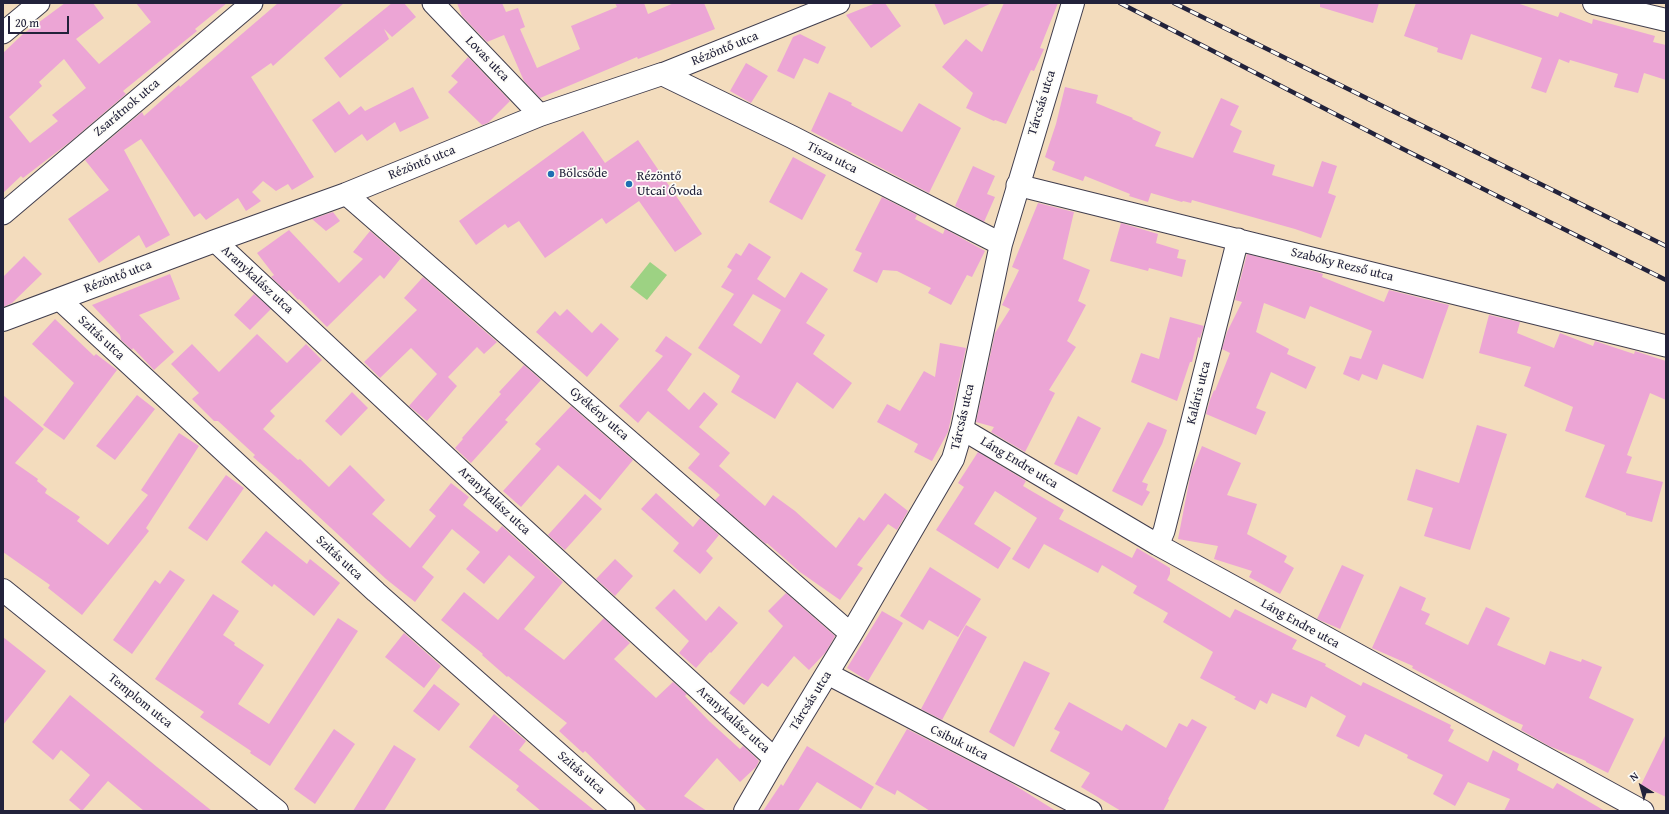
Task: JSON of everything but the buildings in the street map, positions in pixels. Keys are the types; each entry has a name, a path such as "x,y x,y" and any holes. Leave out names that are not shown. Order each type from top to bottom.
{"main road":[{"path":"1594,3 1666,20"},
{"name":"Tárcsás utca","path":"745,811 775,759 828,674 953,459 962,429 1001,244 1070,4"},
{"name":"Rézöntő utca","path":"4,318 346,194 540,115 662,74"},
{"name":"Tisza utca","path":"662,74 792,137 1001,244"},
{"name":"Templom utca","path":"3,590 277,811"}],"street":[{"path":"3,33 39,3"},
{"name":"Zsarátnok utca","path":"3,214 252,3"},
{"name":"Lovas utca","path":"433,3 540,115"},
{"name":"Rézöntő utca","path":"662,74 839,3"},
{"name":"Szabóky Rezső utca","path":"1017,185 1666,346"},
{"name":"Gyékény utca","path":"346,194 851,634"},
{"name":"Kaláris utca","path":"1158,546 1164,531 1238,239"},
{"name":"Aranykalász utca","path":"215,241 492,500 775,759"},
{"name":"Szitás utca","path":"59,299 376,592 624,811"},
{"name":"Láng Endre utca","path":"962,429 1158,546 1643,811"},
{"name":"Csibuk utca","path":"828,674 1091,811"}],"green space":[{"path":"650,262 667,275 647,300 630,287"}],"railway":[{"path":"1120,3 1401,148 1666,280"},
{"path":"1174,3 1666,246"}],"place":[{"name":"Bölcsőde","path":"551,174"},
{"name":"Rézöntő Utcai Óvoda","path":"629,184"}]}
